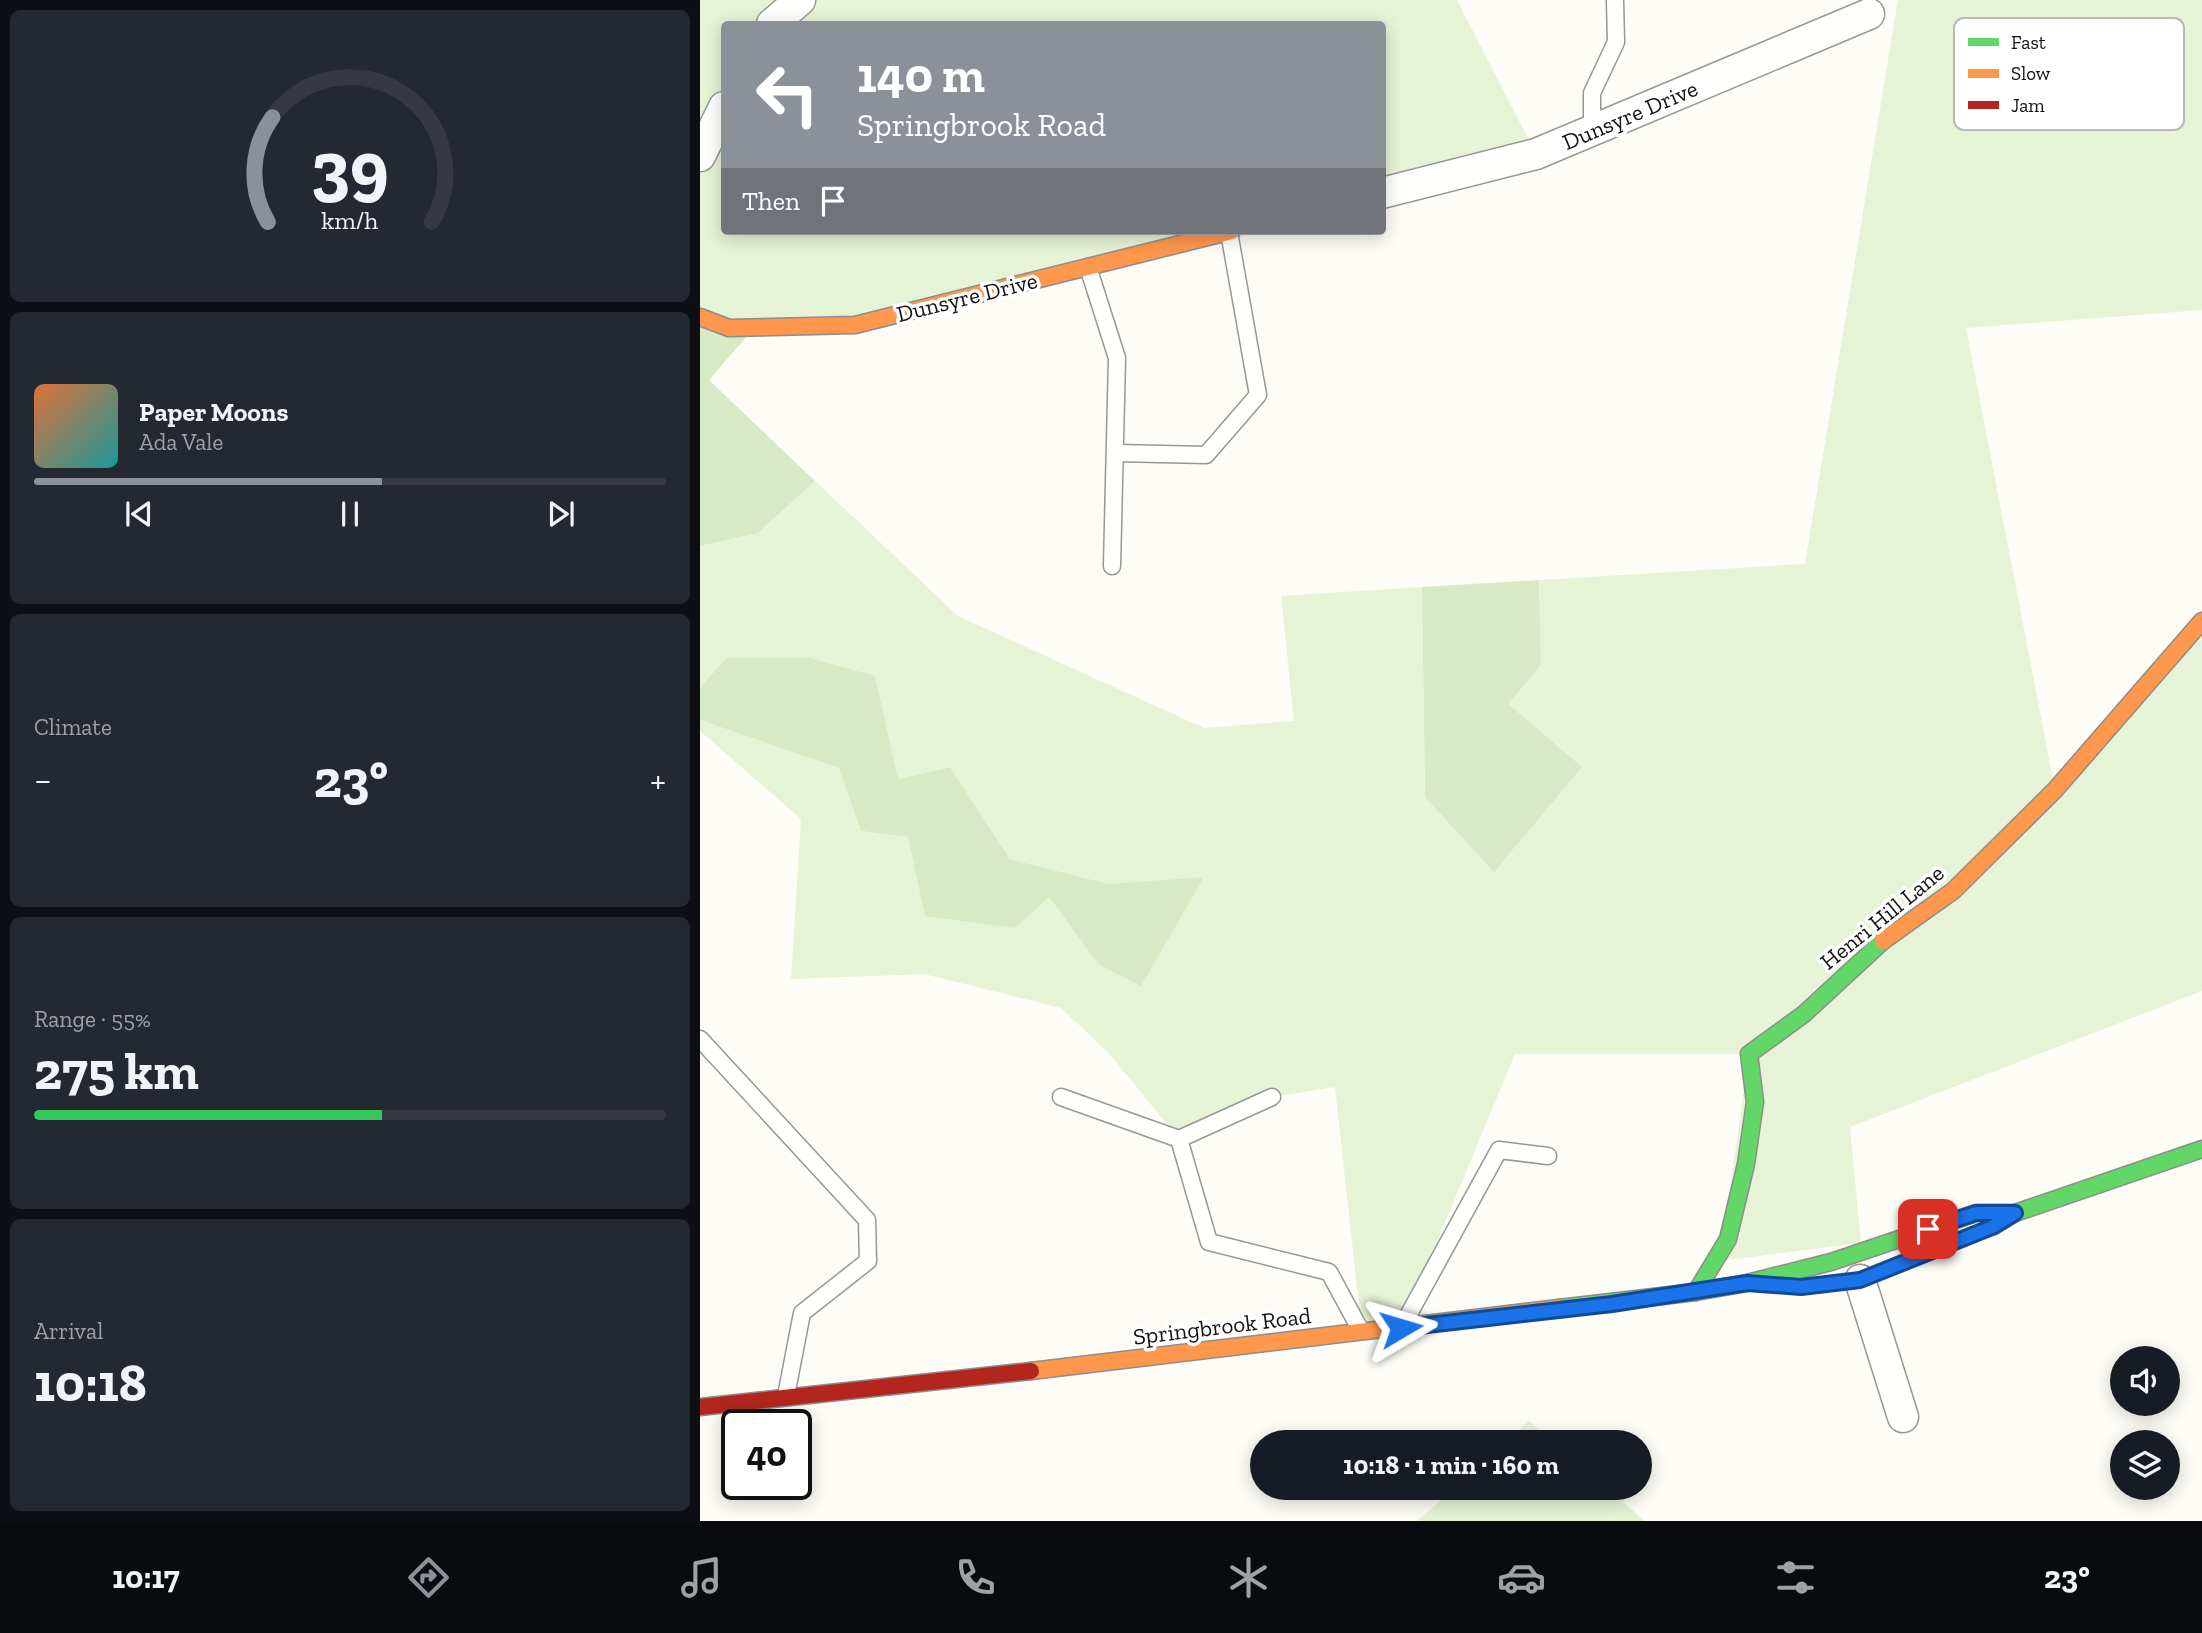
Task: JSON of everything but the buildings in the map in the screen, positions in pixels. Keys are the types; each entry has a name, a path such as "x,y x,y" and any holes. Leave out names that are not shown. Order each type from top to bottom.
{"street":[{"path":"776,21 800,0"},
{"name":"Dunsyre Drive","path":"1386,192 1536,155 1868,14"},
{"path":"700,156 721,113"},
{"name":"Dunsyre Drive","path":"700,317 729,328 855,325 1214,235"},
{"name":"Henri Hill Lane","path":"1696,1292 1728,1239 1746,1164 1755,1102 1749,1054 1804,1014 1888,936 1953,891 2055,790 2202,621"},
{"name":"Springbrook Road","path":"1980,1231 2015,1213 2202,1149"},
{"name":"Springbrook Road","path":"700,1407 1362,1333 1696,1292 1747,1283 1831,1262 1976,1213 2015,1213"},
{"path":"1860,1279 1903,1417"},
{"name":"Springbrook Road","path":"1747,1283 1801,1287"}],"lane":[{"path":"1592,132 1592,93 1616,42 1615,0"},
{"path":"1116,453 1206,455 1258,395 1231,235"},
{"path":"1088,267 1116,358 1112,566"},
{"path":"700,1039 867,1220 868,1261 803,1313 786,1397"},
{"path":"1061,1097 1179,1139 1272,1097"},
{"path":"1179,1139 1209,1242 1329,1272 1362,1333"},
{"path":"1401,1328 1499,1150 1548,1156"}],"green space":[{"path":"700,0 1457,0 1536,154 1386,192 1386,21 721,21 721,235 1216,235 855,325 700,317"},
{"path":"1898,0 2202,0 2202,310 1966,328 2055,790 2202,621 2202,991 1850,1127 1861,1243 1720,1261 1749,1054 1515,1054 1401,1328 1362,1333 1335,1087 1272,1097 1179,1139 1108,1052 1061,1008 924,974 791,979 801,819 700,731 700,720 840,768 861,831 908,837 1049,897 1098,964 1204,878 1109,884 1010,859 950,767 898,779 726,658 700,688 700,546 758,533 815,481 958,616 1204,728 1294,721 1281,596 1422,587 1425,797 1541,665 1539,580 1805,564"},
{"path":"700,317 755,327 709,380 815,481 758,533 700,546"},
{"path":"1539,580 1541,665 1508,704 1582,767 1494,872 1425,797 1422,587"},
{"path":"726,658 810,658 875,676 898,779 950,767 1010,859 1109,884 1204,877 1141,986 1098,964 1049,897 1015,928 925,916 908,837 861,831 839,768 700,720 700,688"},
{"path":"1529,1421 1539,1430 1519,1430"},
{"path":"1441,1500 1620,1500 1645,1521 1417,1521"}],"traffic: fast":[{"path":"1696,1292 1728,1239 1746,1164 1755,1102 1749,1054 1804,1014 1883,941"},
{"path":"1994,1226 2015,1213 2202,1149"},
{"path":"1559,1308 1696,1292 1747,1283 1831,1262 1976,1213 2015,1213"}],"traffic: slow":[{"path":"700,317 729,328 855,325 1216,235"},
{"path":"1883,941 1953,891 2055,790 2202,621"},
{"path":"1031,1371 1559,1308"}],"traffic: jam":[{"path":"700,1407 1031,1371"}],"route":[{"path":"1401,1328 1612,1304 1747,1283 1801,1287 1860,1280 1992,1227 2015,1213 1976,1213 1928,1229"}]}
